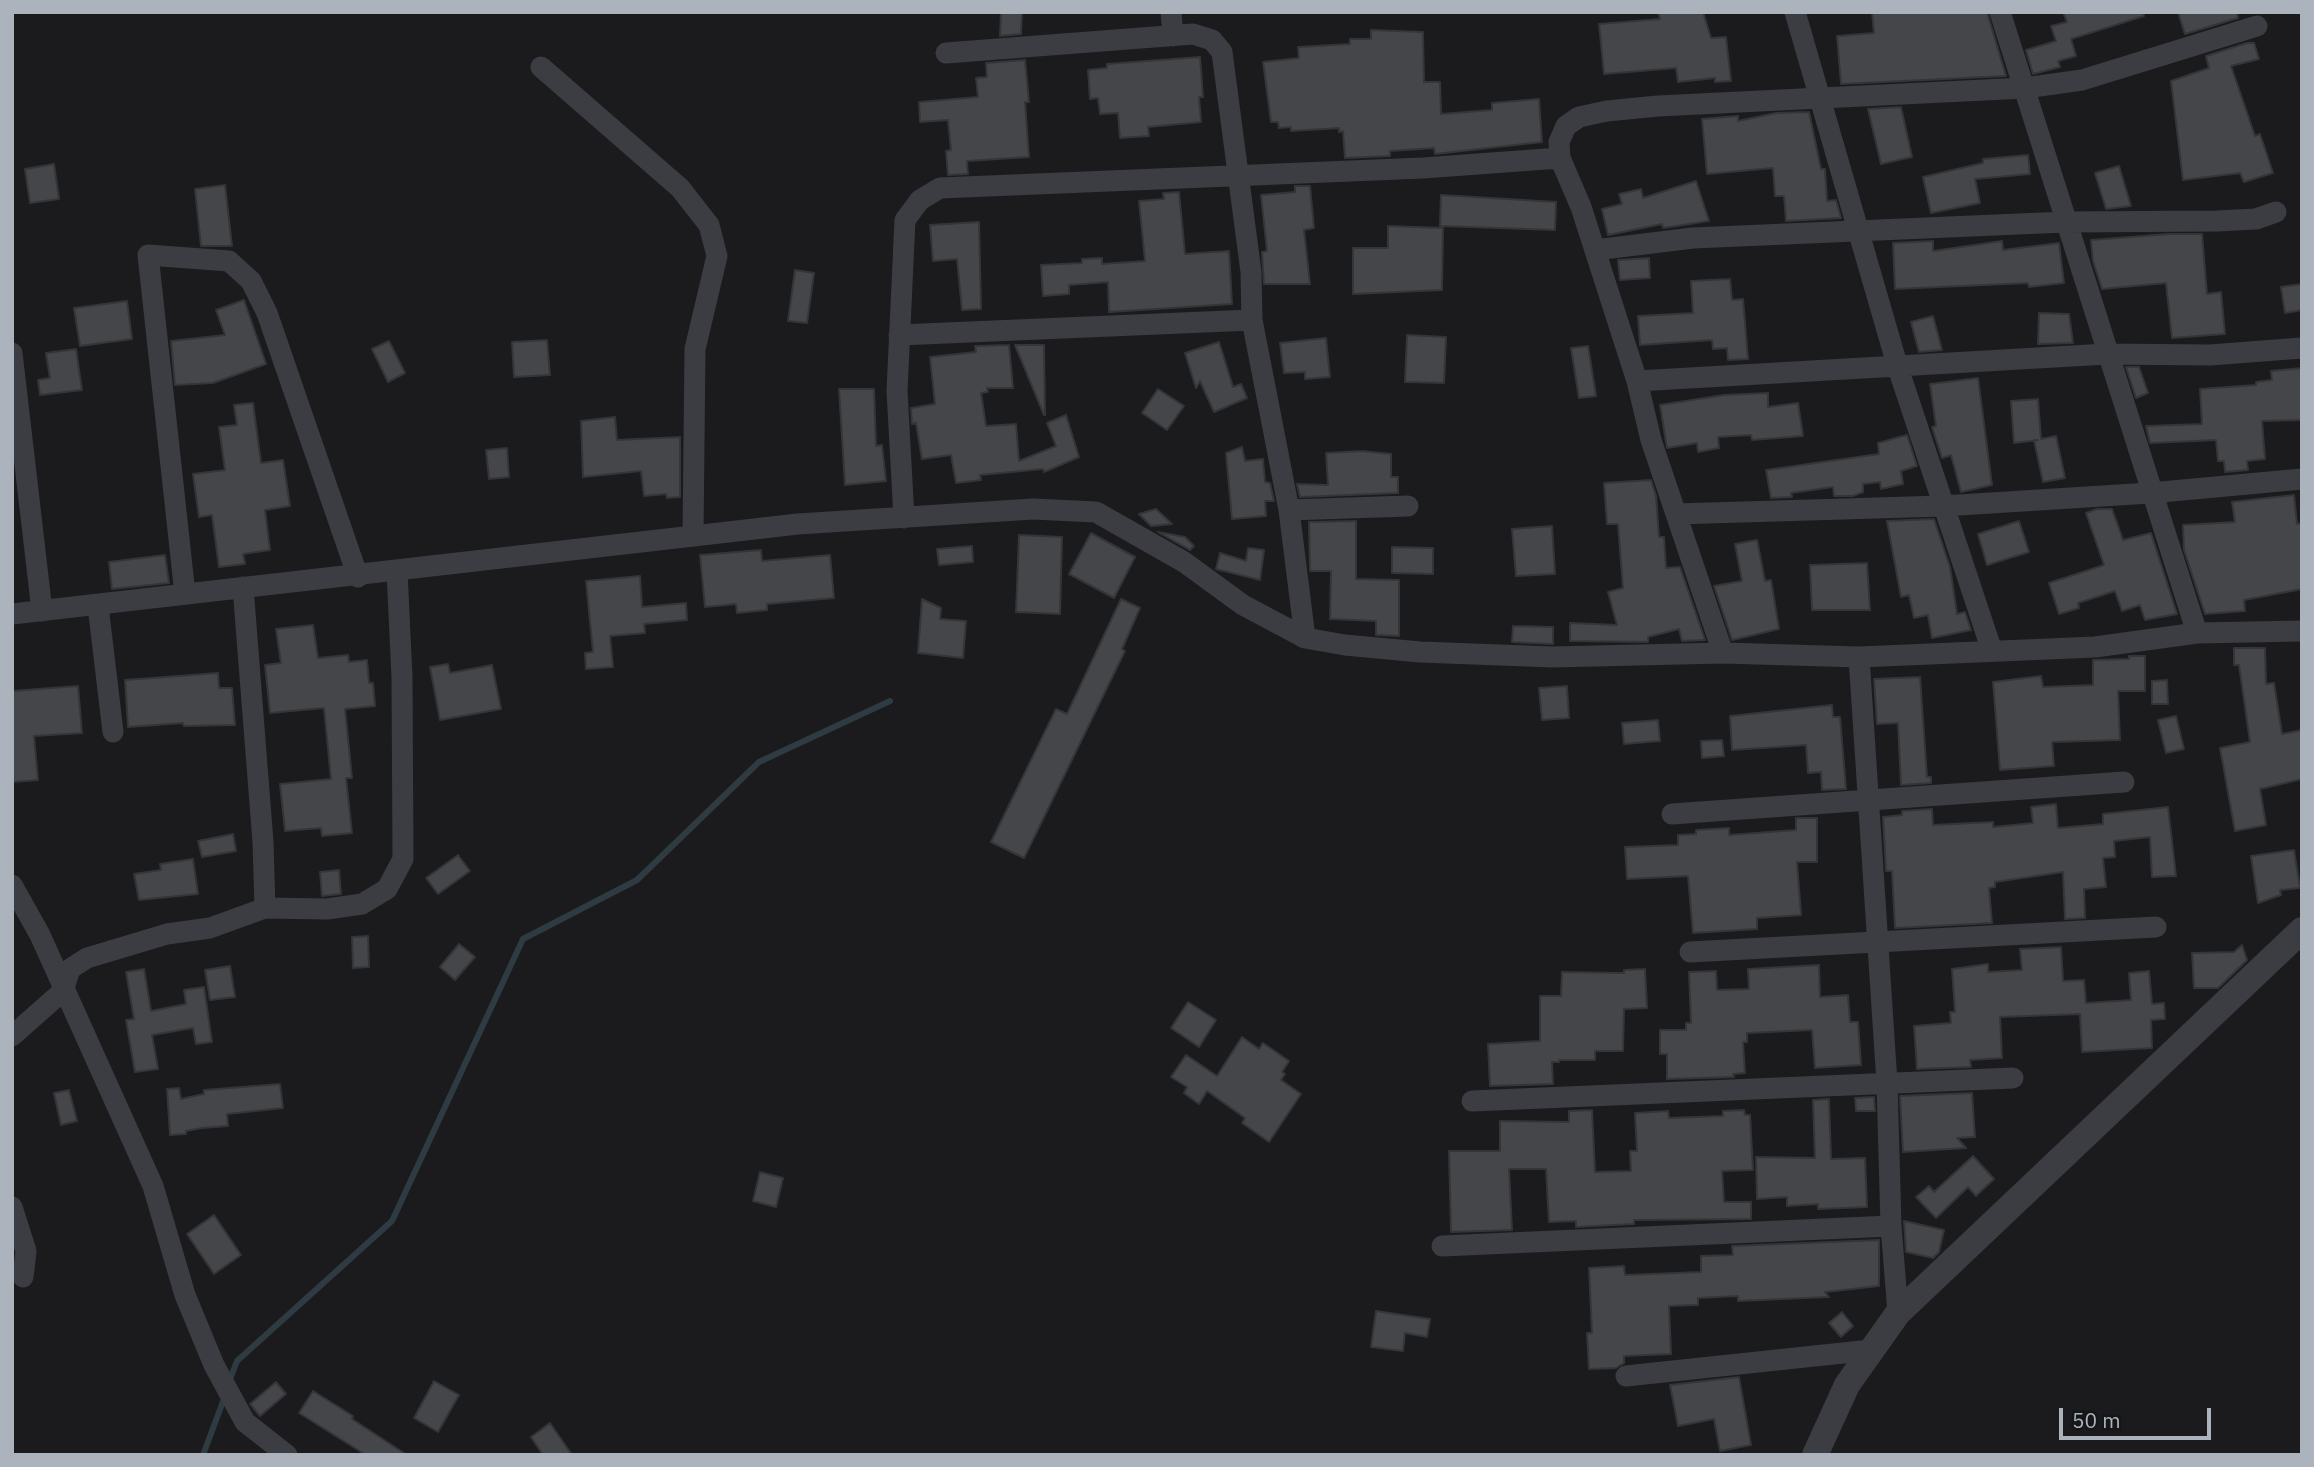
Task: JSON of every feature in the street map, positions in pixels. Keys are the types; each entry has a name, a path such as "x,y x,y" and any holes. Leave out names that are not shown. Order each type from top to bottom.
{"street":[{"path":"1171,12 1173,36"},
{"path":"1795,12 1817,97 1898,368 1992,651"},
{"path":"2000,12 2197,634"},
{"path":"1723,653 1651,440 1637,381 1581,206 1559,158 1559,142 1566,126 1579,117 1658,106 2025,88 2082,80 2257,26"},
{"path":"946,53 1193,34 1212,40 1222,52 1251,272 1252,320 1289,510 1305,638"},
{"path":"541,66 680,188 709,225 717,256 695,349 693,536"},
{"path":"904,518 897,391 905,220 920,200 940,188 1240,176 1559,158"},
{"path":"1595,250 1693,238 2066,222 2217,221 2256,219 2276,212"},
{"path":"185,594 148,255 229,261 251,281 267,313 358,577"},
{"path":"899,335 1252,320"},
{"path":"1637,381 2107,355 2210,355 2302,348"},
{"path":"12,353 42,611"},
{"path":"1676,514 1943,506 2151,493 2302,479"},
{"path":"1289,510 1408,506"},
{"path":"12,614 243,587 358,577 693,536 1033,509 1096,512 1184,562 1242,605 1305,638 1420,652 1553,657 1723,653 1859,657 2095,647 2197,634 2302,631"},
{"path":"12,1035 63,991 70,970 87,958 167,934 210,928 265,908 327,909 362,904 387,889 403,859 402,677 397,571"},
{"path":"243,587 263,842 265,908"},
{"path":"98,606 113,732"},
{"path":"1859,657 1887,1083 1891,1226 1898,1313"},
{"path":"1672,814 2124,782"},
{"path":"12,885 40,936 153,1186 184,1295 214,1365 246,1422 287,1455"},
{"path":"1690,952 1877,939 2156,927"},
{"path":"1815,1455 1834,1410 1871,1350 1898,1313 2302,930"},
{"path":"1472,1101 2013,1078"},
{"path":"12,1207 26,1251 23,1277"},
{"path":"1442,1246 1891,1226"},
{"path":"1626,1376 1871,1350"}],"building":[{"path":"1001,12 1022,12 1021,34 1000,36"},
{"path":"1658,12 1703,12 1711,38 1726,37 1731,81 1715,82 1715,78 1678,82 1676,68 1604,74 1599,24 1660,19"},
{"path":"1872,12 1987,12 2006,76 1841,84 1837,36 1874,33"},
{"path":"2063,12 2143,12 2144,16 2071,39 2076,56 2058,61 2060,67 2033,74 2026,50 2056,41 2051,26 2067,22"},
{"path":"2178,12 2237,12 2238,18 2185,34"},
{"path":"1371,30 1423,32 1424,82 1440,82 1441,114 1492,110 1492,103 1539,99 1542,142 1435,154 1434,148 1390,151 1390,156 1345,158 1343,131 1339,132 1339,128 1291,131 1291,127 1279,128 1278,122 1271,122 1263,62 1299,58 1298,47 1350,44 1350,39 1371,39"},
{"path":"2254,43 2259,59 2231,66 2255,136 2260,134 2273,173 2244,182 2240,173 2183,180 2171,81 2209,68 2206,56"},
{"path":"1200,57 1203,97 1199,97 1201,122 1148,127 1149,136 1120,138 1118,113 1100,114 1098,98 1090,99 1088,70 1107,68 1107,64"},
{"path":"1025,60 1029,102 1025,102 1029,157 967,161 968,174 948,175 946,151 951,150 948,120 920,122 919,102 978,97 976,78 987,77 986,63"},
{"path":"1901,107 1912,157 1881,164 1868,109"},
{"path":"1809,112 1821,169 1825,169 1827,201 1836,200 1841,218 1786,221 1784,196 1775,196 1773,168 1707,174 1702,119 1738,116 1738,121 1776,113"},
{"path":"2028,155 2030,174 1975,179 1980,203 1931,213 1923,177 1983,163 1983,159"},
{"path":"54,164 59,199 30,203 25,169"},
{"path":"2119,166 2131,206 2106,209 2095,173"},
{"path":"1696,181 1709,221 1663,228 1662,224 1608,235 1602,209 1622,204 1619,194 1641,189 1643,198"},
{"path":"225,185 232,246 201,246 195,189"},
{"path":"1295,186 1310,186 1314,228 1304,230 1310,284 1264,284 1262,252 1267,251 1261,195 1295,192"},
{"path":"1179,192 1185,254 1229,251 1232,304 1109,312 1108,282 1069,285 1069,294 1043,296 1041,265 1082,263 1082,259 1102,258 1102,264 1145,261 1139,201 1164,199 1163,193"},
{"path":"1441,195 1556,202 1555,230 1440,226"},
{"path":"979,222 981,309 962,310 957,259 933,261 930,225"},
{"path":"1388,226 1443,228 1442,290 1353,294 1353,248 1388,248"},
{"path":"2202,234 2207,294 2221,292 2225,334 2172,338 2166,283 2102,289 2093,261 2091,240"},
{"path":"1933,241 1933,251 2002,241 2003,250 2059,243 2064,283 2029,287 2028,283 1895,289 1893,243"},
{"path":"1649,258 1650,278 1620,280 1618,260"},
{"path":"795,270 814,273 807,323 788,321"},
{"path":"1730,279 1732,300 1743,299 1748,359 1728,360 1727,348 1713,349 1712,340 1640,345 1638,316 1693,313 1691,281"},
{"path":"2302,284 2302,310 2285,313 2281,287"},
{"path":"244,300 266,364 213,383 175,385 171,341 225,335 216,310"},
{"path":"127,301 132,339 80,346 74,308"},
{"path":"2039,313 2069,314 2073,343 2038,344"},
{"path":"1933,316 1942,350 1919,352 1911,322"},
{"path":"1407,335 1446,337 1444,383 1405,382"},
{"path":"1326,338 1330,377 1305,379 1305,372 1284,373 1280,343"},
{"path":"547,340 550,375 514,377 512,342"},
{"path":"389,341 405,373 388,382 372,349"},
{"path":"1219,342 1233,387 1241,384 1247,398 1214,412 1200,381 1196,388 1185,353"},
{"path":"1009,345 1013,388 987,388 988,392 981,393 986,426 1016,424 1019,461 1056,446 1047,423 1066,415 1079,457 1044,472 1043,469 980,475 981,480 956,483 951,455 922,459 916,423 912,424 911,408 935,404 930,357 976,352 975,346"},
{"path":"1015,345 1044,345 1045,415 1044,415"},
{"path":"1588,346 1596,396 1579,398 1571,348"},
{"path":"76,349 82,390 40,395 38,380 50,378 46,353"},
{"path":"2126,367 2139,367 2148,393 2136,398"},
{"path":"2302,368 2302,420 2262,421 2265,459 2247,461 2248,470 2225,472 2224,461 2218,461 2216,440 2150,443 2146,426 2202,424 2200,389 2256,385 2256,382 2272,380 2271,371"},
{"path":"1978,378 1992,485 1961,492 1951,455 1942,458 1932,427 1936,426 1930,384"},
{"path":"839,389 874,389 876,446 882,445 886,481 845,485"},
{"path":"1158,389 1184,406 1167,430 1142,413"},
{"path":"1768,393 1768,407 1798,403 1803,436 1752,440 1751,435 1718,437 1719,448 1698,452 1697,443 1667,448 1660,405 1724,395"},
{"path":"2038,399 2041,439 2056,436 2065,478 2043,482 2034,440 2014,443 2011,401"},
{"path":"253,403 261,463 283,460 290,506 265,510 270,550 243,554 245,564 219,567 212,515 199,517 193,474 225,470 219,427 237,425 234,405"},
{"path":"615,417 617,440 680,437 680,497 667,498 666,494 644,496 641,471 583,477 581,421"},
{"path":"1907,435 1917,466 1901,471 1903,484 1881,489 1880,482 1863,484 1863,492 1853,496 1834,496 1833,487 1791,493 1792,497 1771,498 1766,470 1879,454 1878,443"},
{"path":"1242,447 1245,461 1263,459 1265,482 1270,483 1274,501 1265,501 1266,516 1232,519 1226,453"},
{"path":"507,448 509,477 489,479 486,450"},
{"path":"1362,451 1391,454 1391,477 1398,477 1398,493 1300,497 1297,484 1328,485 1326,453"},
{"path":"1651,480 1656,496 1659,537 1664,537 1666,568 1680,567 1705,640 1682,641 1679,629 1648,637 1648,642 1570,641 1570,623 1617,625 1608,592 1623,588 1618,524 1607,524 1604,483"},
{"path":"2294,495 2297,524 2302,523 2302,589 2244,600 2245,611 2205,614 2184,550 2183,525 2235,522 2232,502"},
{"path":"1156,509 1172,524 1151,526 1139,514"},
{"path":"2097,509 2112,509 2123,540 2151,533 2177,614 2145,620 2140,605 2122,611 2115,591 2078,603 2079,608 2059,614 2049,583 2104,565 2086,513"},
{"path":"1934,519 1950,567 1957,614 1965,612 1971,630 1932,638 1928,615 1914,618 1909,595 1901,597 1887,521"},
{"path":"1356,521 1356,579 1399,580 1399,636 1376,635 1376,621 1330,619 1331,571 1310,571 1309,522"},
{"path":"2019,521 2029,552 1987,565 1978,534"},
{"path":"1552,526 1555,574 1516,576 1512,529"},
{"path":"1158,532 1185,537 1194,546 1190,550"},
{"path":"1091,533 1135,557 1114,598 1069,574"},
{"path":"1019,535 1062,537 1060,614 1016,612"},
{"path":"1757,540 1765,581 1771,580 1779,629 1732,640 1714,586 1742,581 1735,544"},
{"path":"972,546 973,562 939,565 937,549"},
{"path":"1392,547 1433,548 1433,574 1392,573"},
{"path":"1248,548 1264,550 1260,580 1216,569 1220,553 1246,561"},
{"path":"761,550 762,561 830,555 834,598 767,604 767,610 737,613 736,604 705,607 700,555"},
{"path":"165,555 169,583 112,589 109,562"},
{"path":"1867,563 1870,610 1812,610 1810,565"},
{"path":"640,576 642,607 686,603 687,620 644,624 645,633 610,636 613,667 586,669 585,653 593,652 586,581"},
{"path":"922,599 941,608 940,619 966,621 963,658 918,653"},
{"path":"1121,599 1140,608 1122,649 1125,651 1024,858 991,842 1056,709 1067,714"},
{"path":"313,625 318,658 348,655 349,662 367,660 369,683 373,683 375,706 345,709 352,778 346,778 352,833 322,836 321,828 285,831 280,784 331,779 324,708 270,713 265,665 281,663 276,629"},
{"path":"1513,626 1553,627 1553,644 1512,642"},
{"path":"2234,648 2265,648 2266,684 2274,683 2282,734 2302,730 2302,779 2260,789 2266,825 2235,831 2220,748 2250,742 2239,665 2234,665"},
{"path":"2129,656 2145,656 2145,691 2118,691 2120,740 2052,742 2054,766 2000,770 1993,682 2041,676 2043,687 2093,685 2093,660 2129,659"},
{"path":"448,664 450,673 492,665 501,709 440,720 430,667"},
{"path":"218,673 219,688 232,688 235,725 184,726 183,723 128,727 125,680"},
{"path":"1920,677 1927,777 1931,777 1931,783 1901,785 1898,723 1877,724 1874,679"},
{"path":"2167,680 2168,704 2152,704 2152,681"},
{"path":"78,686 82,733 34,736 38,780 12,782 12,691"},
{"path":"1567,686 1569,718 1542,720 1539,688"},
{"path":"1832,705 1833,717 1840,717 1846,789 1822,790 1821,772 1808,773 1806,745 1732,750 1730,716"},
{"path":"2176,716 2184,749 2166,753 2158,720"},
{"path":"1658,720 1660,741 1624,744 1622,723"},
{"path":"1722,740 1724,756 1702,758 1701,741"},
{"path":"2056,804 2058,828 2103,824 2103,814 2168,807 2176,876 2152,877 2150,837 2114,841 2115,857 2103,858 2106,887 2084,889 2085,918 2065,919 2063,872 1995,882 1995,887 1989,888 1992,923 1895,928 1892,871 1886,871 1883,817 1902,815 1902,811 1932,809 1933,825 1993,822 1993,827 2033,823 2031,807"},
{"path":"1796,818 1817,818 1817,862 1797,862 1801,915 1757,918 1757,929 1693,933 1688,876 1627,879 1625,847 1678,845 1678,835 1696,834 1696,830 1729,828 1729,835 1796,830"},
{"path":"233,834 236,851 202,857 198,841"},
{"path":"2294,850 2300,888 2280,890 2281,895 2258,903 2251,856"},
{"path":"458,855 470,871 438,894 426,878"},
{"path":"193,859 198,894 139,900 134,874 161,870 160,864"},
{"path":"339,870 341,894 322,896 320,872"},
{"path":"368,936 369,967 353,968 352,937"},
{"path":"459,944 475,957 455,980 440,967"},
{"path":"2242,945 2247,960 2218,988 2194,988 2192,953 2234,952"},
{"path":"2061,947 2063,981 2084,980 2086,1003 2131,1000 2129,973 2149,971 2152,1004 2164,1003 2165,1019 2151,1020 2152,1048 2082,1052 2080,1014 2000,1017 2002,1058 1970,1060 1971,1067 1917,1069 1914,1026 1951,1023 1950,1012 1955,1012 1952,969 1988,964 1988,972 2022,970 2020,949"},
{"path":"1819,965 1820,997 1848,995 1850,1022 1858,1022 1861,1065 1815,1068 1812,1030 1747,1033 1747,1042 1743,1042 1745,1073 1733,1074 1734,1077 1667,1079 1667,1054 1660,1054 1660,1030 1686,1030 1686,1023 1691,1023 1689,972 1716,971 1717,990 1749,989 1748,969"},
{"path":"230,966 235,997 210,1000 205,970"},
{"path":"144,969 151,1011 186,1004 184,990 204,987 212,1042 196,1044 193,1028 152,1035 158,1069 135,1072 126,1020 134,1019 126,972"},
{"path":"1645,969 1647,1008 1624,1009 1623,1051 1595,1051 1595,1060 1552,1062 1553,1084 1490,1086 1488,1044 1540,1041 1540,996 1561,996 1562,972 1624,973 1624,970"},
{"path":"1188,1002 1216,1020 1199,1047 1171,1028"},
{"path":"1242,1037 1259,1049 1263,1043 1289,1061 1282,1072 1285,1074 1281,1080 1301,1094 1269,1142 1242,1123 1245,1118 1207,1091 1199,1104 1184,1093 1187,1087 1171,1077 1186,1055 1217,1076"},
{"path":"280,1084 283,1108 227,1114 228,1126 170,1135 167,1089 179,1088 181,1099 204,1094 204,1090"},
{"path":"69,1090 77,1121 61,1125 54,1093"},
{"path":"1972,1093 1975,1137 1957,1138 1966,1148 1903,1152 1900,1096"},
{"path":"1874,1097 1875,1111 1856,1111 1855,1098"},
{"path":"1829,1099 1831,1159 1865,1158 1867,1207 1818,1209 1818,1204 1787,1206 1787,1197 1757,1199 1756,1157 1815,1158 1813,1100"},
{"path":"1592,1110 1595,1172 1631,1171 1630,1151 1637,1151 1635,1113 1668,1111 1669,1118 1723,1116 1723,1111 1744,1110 1745,1115 1750,1115 1753,1170 1722,1171 1724,1202 1751,1202 1751,1219 1634,1220 1634,1224 1576,1227 1576,1221 1549,1222 1546,1169 1509,1169 1512,1230 1451,1232 1449,1151 1500,1151 1500,1121 1569,1122 1569,1111"},
{"path":"1973,1156 1994,1179 1976,1196 1968,1187 1936,1218 1916,1197 1929,1186 1934,1192"},
{"path":"760,1172 783,1178 776,1207 753,1201"},
{"path":"214,1215 241,1255 214,1274 187,1234"},
{"path":"1904,1221 1944,1230 1939,1252 1933,1258 1906,1252"},
{"path":"1879,1240 1879,1286 1825,1292 1829,1297 1738,1301 1738,1296 1698,1298 1698,1305 1669,1306 1671,1354 1624,1356 1624,1363 1616,1368 1589,1369 1587,1333 1592,1333 1589,1268 1624,1266 1625,1275 1701,1272 1701,1256 1733,1255 1732,1246"},
{"path":"1376,1311 1430,1319 1427,1337 1405,1333 1403,1351 1371,1347"},
{"path":"1842,1312 1853,1326 1841,1337 1829,1323"},
{"path":"1739,1377 1751,1445 1720,1451 1714,1419 1678,1426 1670,1385"},
{"path":"434,1381 459,1395 438,1432 414,1418"},
{"path":"276,1382 286,1394 260,1416 250,1404"},
{"path":"313,1391 407,1455 366,1455 299,1413"},
{"path":"550,1423 572,1455 543,1455 531,1437"}],"waterway":[{"path":"229,1382 237,1361 392,1221 523,939 637,880 759,762 890,701"},
{"path":"203,1455 225,1396"}]}
